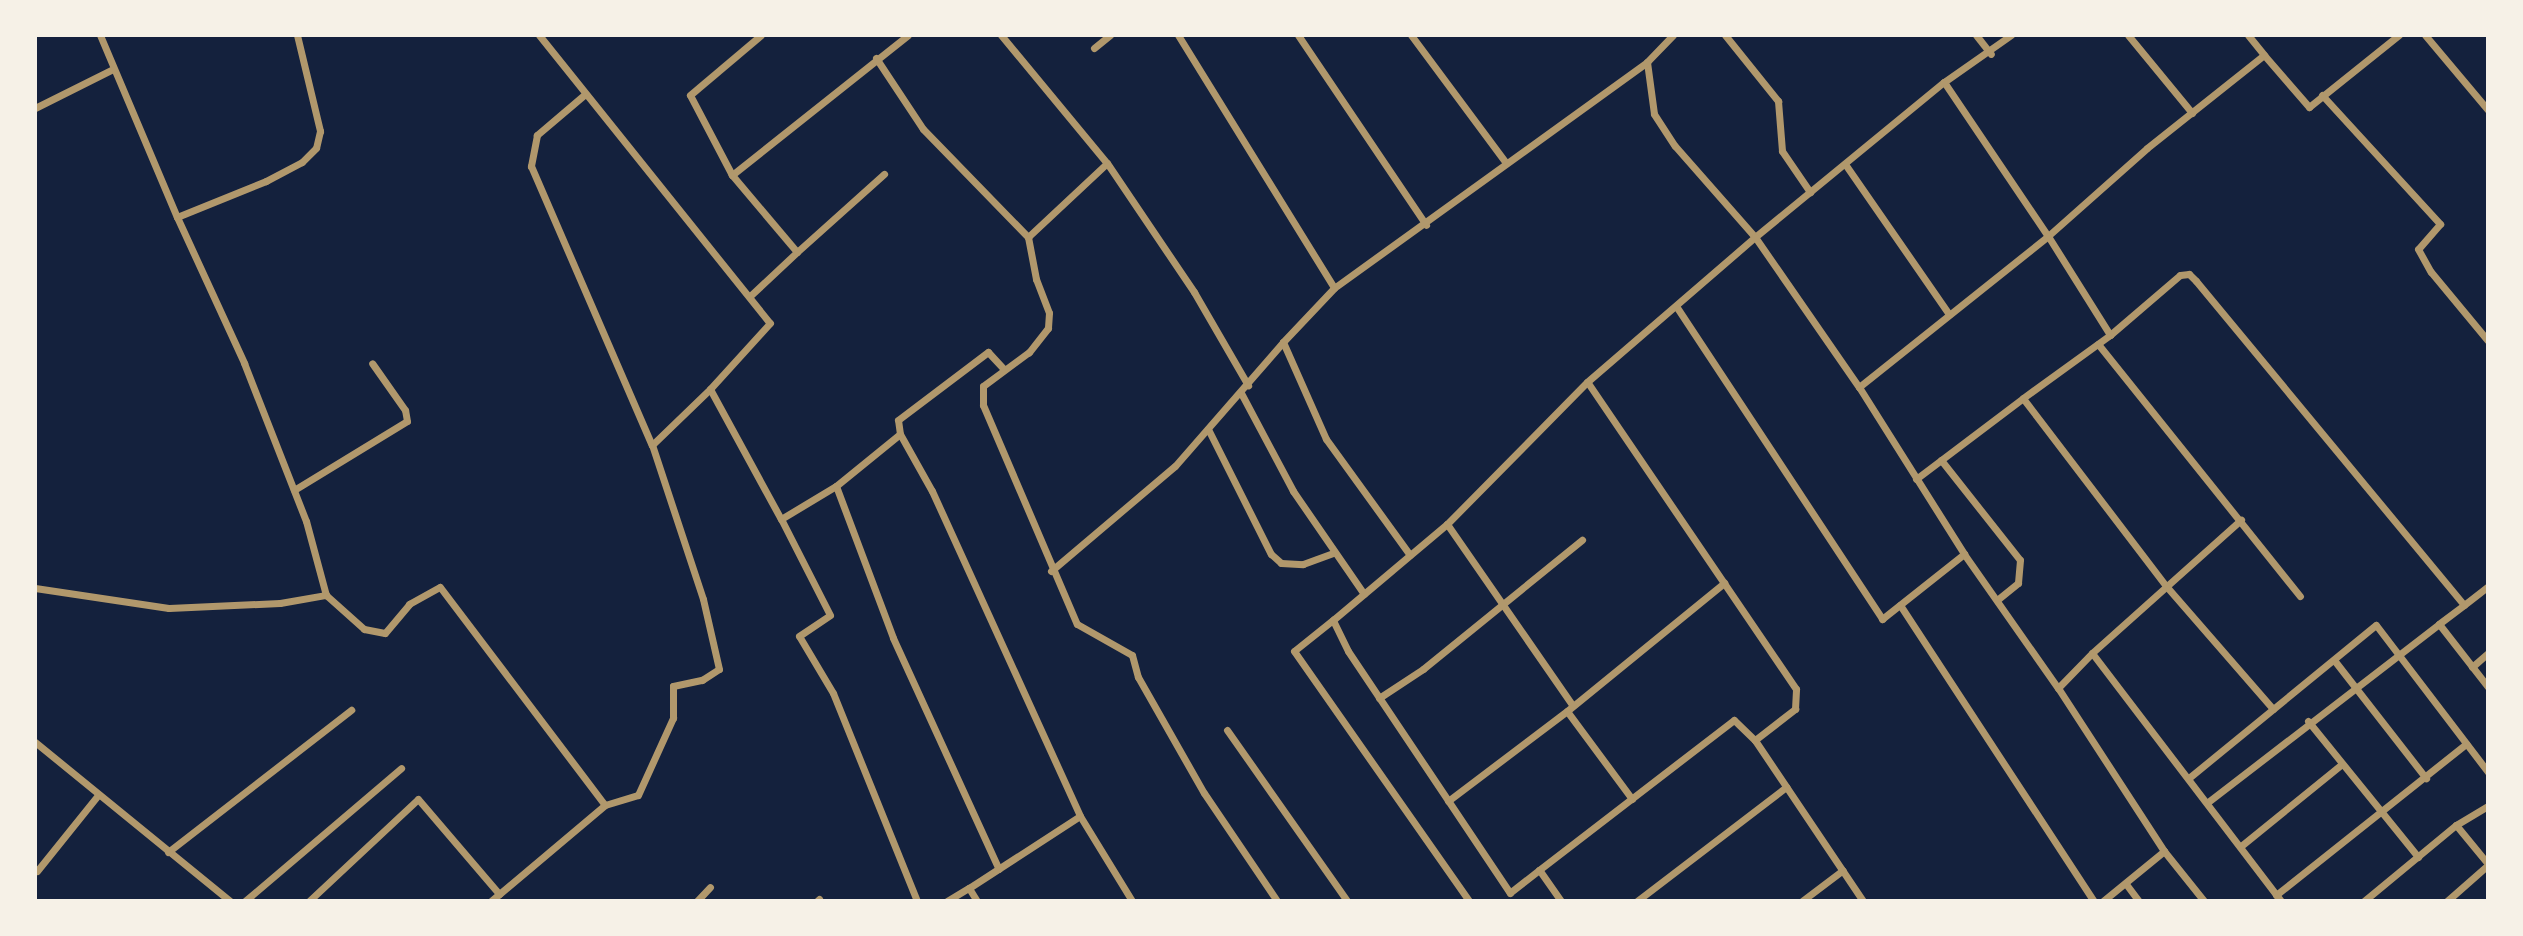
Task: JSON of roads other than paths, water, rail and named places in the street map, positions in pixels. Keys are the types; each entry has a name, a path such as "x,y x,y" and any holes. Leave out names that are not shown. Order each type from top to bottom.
{"street":[{"path":"100,35 177,217 244,363 324,574 326,595 364,629 386,633 409,604 440,587 605,805"},
{"path":"177,217 266,181 302,162 316,148 320,131 298,35"},
{"path":"538,35 770,323 710,389 652,445"},
{"path":"761,35 690,95 732,174 797,252"},
{"path":"732,174 908,35"},
{"path":"1001,35 1107,163 1200,302 1248,385"},
{"path":"1094,48 1110,35"},
{"path":"1178,35 1334,288"},
{"path":"1298,35 1426,225"},
{"path":"1411,35 1506,163"},
{"path":"1051,571 1175,466 1334,288 1426,225 1506,163 1647,62 1673,35"},
{"path":"1725,35 1778,101 1782,151 1810,192"},
{"path":"1976,35 1991,54"},
{"path":"1469,901 1294,651 1447,524 1587,382 1755,237 1944,82 1991,54 2011,35"},
{"path":"2128,35 2192,113"},
{"path":"2248,35 2308,107 2399,35"},
{"path":"2424,35 2488,110"},
{"path":"1859,387 2048,236 2264,55"},
{"path":"876,58 923,129 1028,237 1036,279 1049,313 1048,328 1030,352 984,386 983,405 1051,571 1077,624 1132,655 1138,677 1204,793 1277,901"},
{"path":"1647,62 1654,114 1755,237 1859,387 1964,554 2058,688 2165,851 2203,901"},
{"path":"35,108 113,69"},
{"path":"1944,82 2048,236 2110,335"},
{"path":"491,901 605,805 638,795 673,718 673,686 702,680 719,669 703,599 652,445 531,166 537,135 584,95"},
{"path":"2322,95 2440,224 2418,249 2431,272 2488,341"},
{"path":"1028,237 1107,163"},
{"path":"1845,163 1949,314"},
{"path":"750,296 884,174"},
{"path":"1916,479 2110,335 2180,275 2189,274 2464,605"},
{"path":"1676,306 1882,619 1964,554"},
{"path":"1283,342 1326,439 1410,555"},
{"path":"2098,344 2300,596"},
{"path":"1004,369 988,352 898,420 901,433 932,491 1080,816 1132,901"},
{"path":"294,491 407,421 405,410 372,363"},
{"path":"1587,382 1796,688 1795,709 1755,740"},
{"path":"710,389 830,615 799,636 833,693 917,901"},
{"path":"1241,393 1293,491 1364,594"},
{"path":"2023,398 2166,586 2273,709"},
{"path":"1208,429 1271,554 1281,563 1303,564 1334,553"},
{"path":"781,519 836,486 901,433"},
{"path":"1941,460 2020,560 2018,583 1997,600"},
{"path":"836,486 893,638 999,869"},
{"path":"2058,688 2092,653 2241,520"},
{"path":"1447,524 1632,799"},
{"path":"1379,698 1423,669 1582,540"},
{"path":"1448,801 1570,709 1724,583"},
{"path":"2208,802 2308,721 2488,586"},
{"path":"35,588 169,608 280,603 326,595"},
{"path":"1900,605 2094,901"},
{"path":"1339,615 1334,620 1348,651 1510,893 1734,720 1755,740 1863,901"},
{"path":"2439,624 2488,687"},
{"path":"2190,777 2376,625 2488,772"},
{"path":"2092,653 2190,777 2279,898 2466,744"},
{"path":"2472,667 2488,653"},
{"path":"2333,660 2426,778"},
{"path":"167,852 351,710"},
{"path":"2308,721 2417,857"},
{"path":"1227,730 1347,901"},
{"path":"35,742 230,901"},
{"path":"2241,846 2342,764"},
{"path":"245,901 401,768"},
{"path":"1637,901 1786,787"},
{"path":"37,871 98,795"},
{"path":"309,901 418,799 499,894"},
{"path":"2364,901 2456,825 2488,806"},
{"path":"947,901 1080,816"},
{"path":"2450,900 2488,865 2456,825"},
{"path":"2103,901 2165,851"},
{"path":"1539,870 1561,901"},
{"path":"1802,901 1843,870"},
{"path":"2126,884 2139,901"},
{"path":"697,901 710,887"},
{"path":"969,888 977,901"}]}
